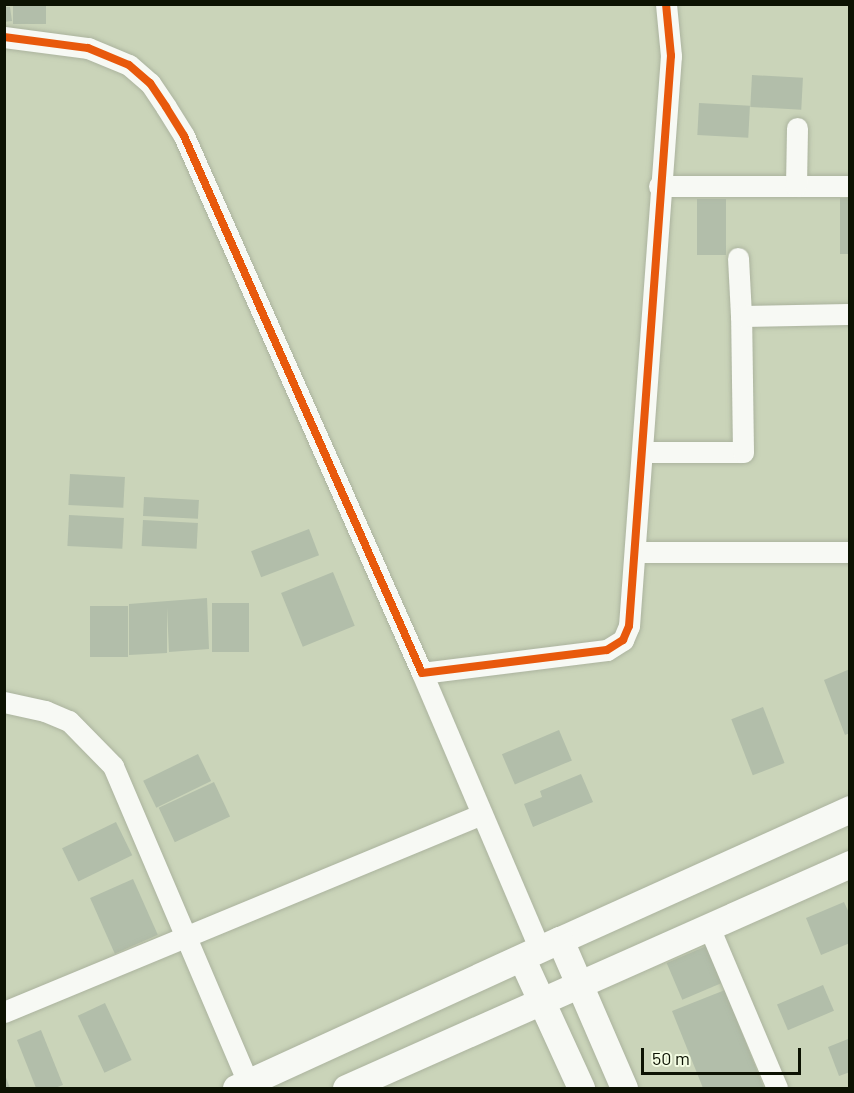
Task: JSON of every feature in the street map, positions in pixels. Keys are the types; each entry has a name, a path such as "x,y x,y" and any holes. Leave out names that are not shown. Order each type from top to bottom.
{"street":[{"path":"422,673 607,650 622,640 629,626 644,452 659,186 671,56 666,4"},
{"path":"4,38 88,48 129,65 150,83 184,136 422,673 541,950 540,1000 581,1089"},
{"path":"796,186 797,128"},
{"path":"659,186 849,186"},
{"path":"644,452 743,452 738,258"},
{"path":"741,316 849,314"},
{"path":"635,552 849,552"},
{"path":"4,702 45,711 69,721 113,766 185,937 242,1086 845,812"},
{"path":"4,1012 482,814"},
{"path":"346,1089 540,1000 848,870"},
{"path":"709,927 777,1089"},
{"path":"541,950 580,984 624,1089"}],"building":[{"path":"13,4 46,4 46,24 13,24"},
{"path":"4,7 10,7 12,21 4,22"},
{"path":"752,75 803,78 801,110 750,107"},
{"path":"699,103 750,106 748,138 697,135"},
{"path":"840,198 850,198 850,254 840,254"},
{"path":"697,199 726,199 726,255 697,255"},
{"path":"70,474 125,477 123,508 68,505"},
{"path":"144,497 199,500 198,519 143,516"},
{"path":"69,515 124,518 122,549 67,546"},
{"path":"143,520 198,523 197,549 142,546"},
{"path":"309,529 319,555 261,577 251,551"},
{"path":"333,572 355,626 303,647 281,593"},
{"path":"207,598 209,649 169,652 167,607 167,653 129,655 129,604"},
{"path":"212,603 249,603 249,652 212,652"},
{"path":"90,606 128,606 128,657 90,657"},
{"path":"850,669 850,733 845,735 824,680"},
{"path":"763,707 785,763 753,775 731,719"},
{"path":"559,730 572,760 515,785 502,754"},
{"path":"198,754 211,781 156,808 143,781"},
{"path":"581,774 593,802 533,827 524,804 542,797 540,791"},
{"path":"214,782 230,816 175,842 159,808"},
{"path":"116,822 132,855 78,882 62,848"},
{"path":"133,879 158,935 115,954 90,898"},
{"path":"844,902 850,915 850,943 821,955 806,918"},
{"path":"709,945 725,982 682,1000 667,963"},
{"path":"823,985 834,1011 788,1030 777,1005"},
{"path":"725,990 764,1088 703,1088 672,1011"},
{"path":"105,1003 132,1060 104,1073 78,1016"},
{"path":"41,1030 63,1085 55,1088 36,1088 17,1040"},
{"path":"848,1039 850,1072 839,1076 828,1047"},
{"path":"5,1075 10,1088 4,1088"}],"cycle path":[{"path":"4,37 88,48 129,65 150,83 166,107 184,136 422,673 607,650 623,640 629,626 671,56 666,4"}]}
